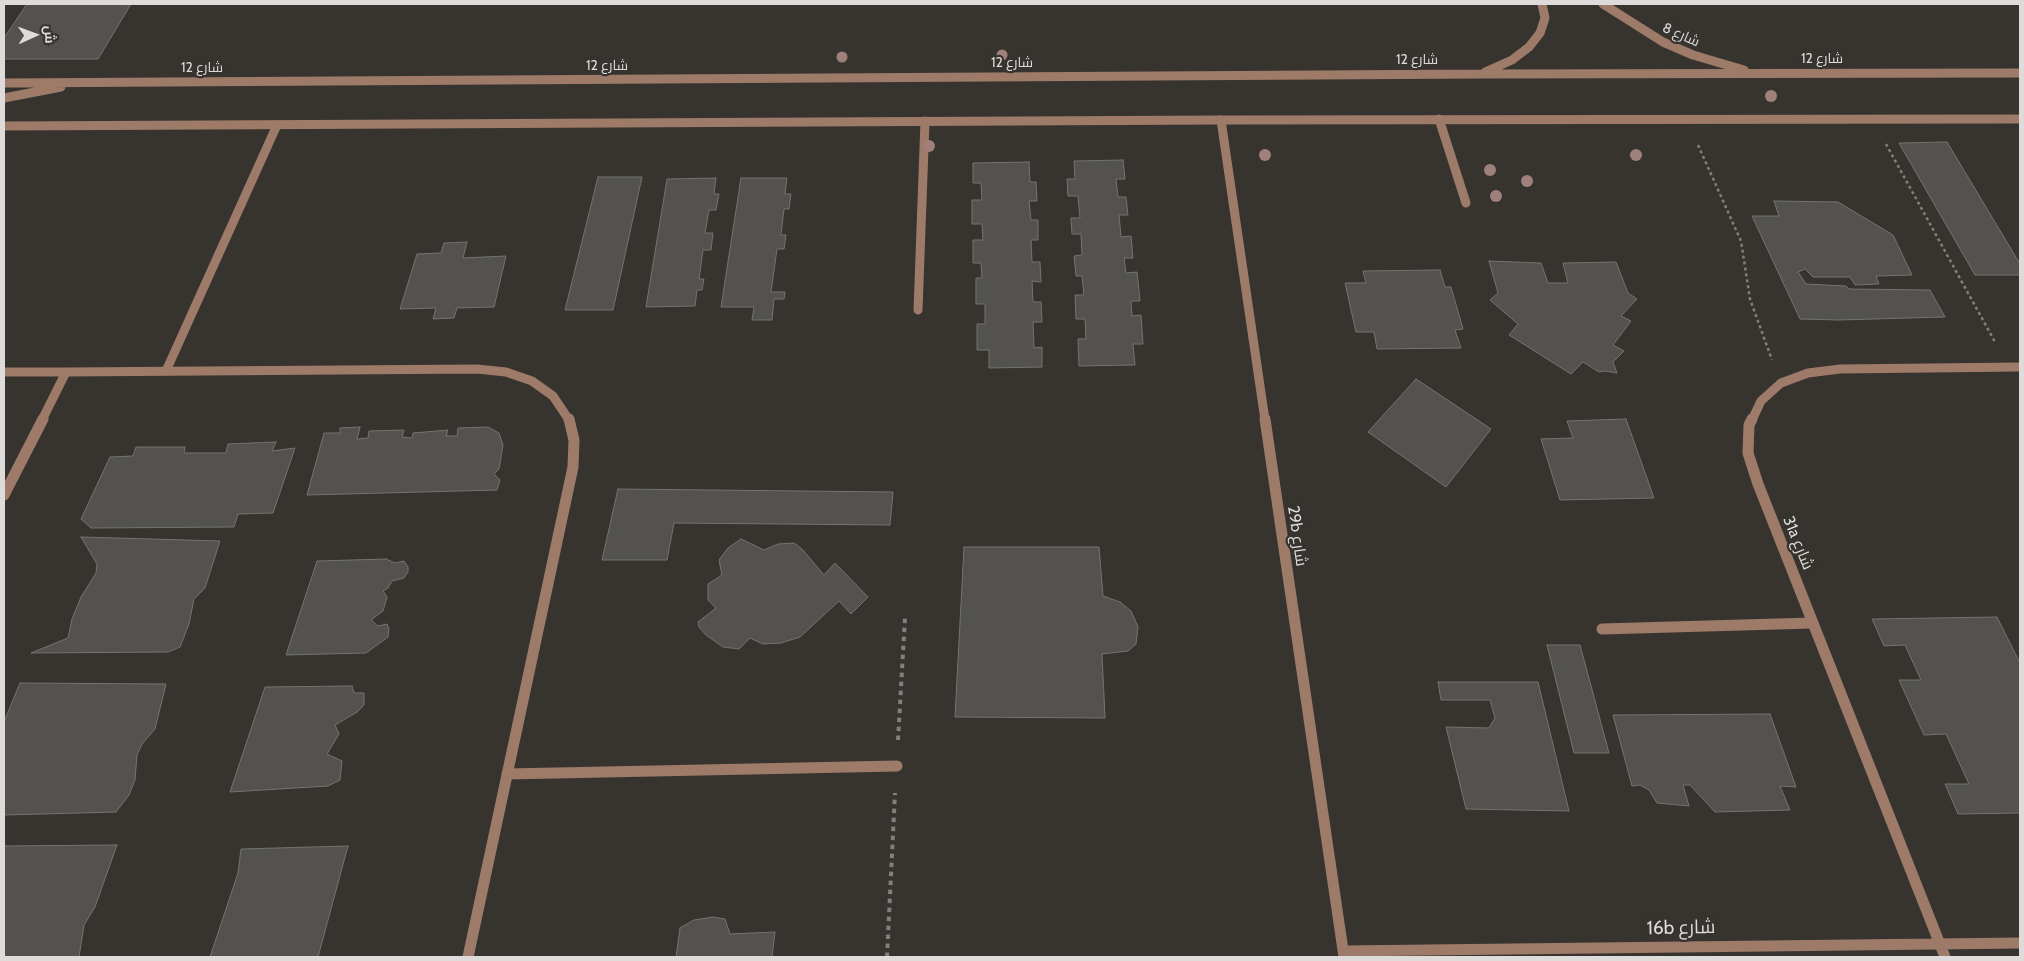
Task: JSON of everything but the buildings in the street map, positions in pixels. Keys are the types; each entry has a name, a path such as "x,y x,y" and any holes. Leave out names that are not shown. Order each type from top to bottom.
{"street":[{"path":"1482,74 1512,60 1529,47 1540,33 1545,18 1542,4"},
{"name":"شارع 8","path":"1603,4 1663,42 1693,55 1757,73"},
{"name":"شارع 12","path":"4,83 1482,74 2020,73"},
{"path":"4,98 79,83"},
{"path":"4,126 925,121 2020,119"},
{"name":"29b شارع","path":"1221,120 1343,954"},
{"path":"1439,120 1466,203"},
{"path":"918,310 925,121"},
{"path":"166,371 278,125"},
{"name":"31a شارع","path":"1945,957 1758,484 1748,453 1749,425 1761,401 1781,383 1808,373 1840,370 2020,367"},
{"path":"4,372 477,369 506,372 524,378 532,381 553,396 568,416 574,440 573,467 468,957"},
{"path":"4,495 66,372"},
{"path":"1602,629 1812,623"},
{"path":"507,774 897,766"},
{"name":"16b شارع","path":"1343,954 2020,943"}],"path":[{"path":"1872,119 2009,367"},
{"path":"1686,120 1741,241 1750,299 1781,383"}]}
